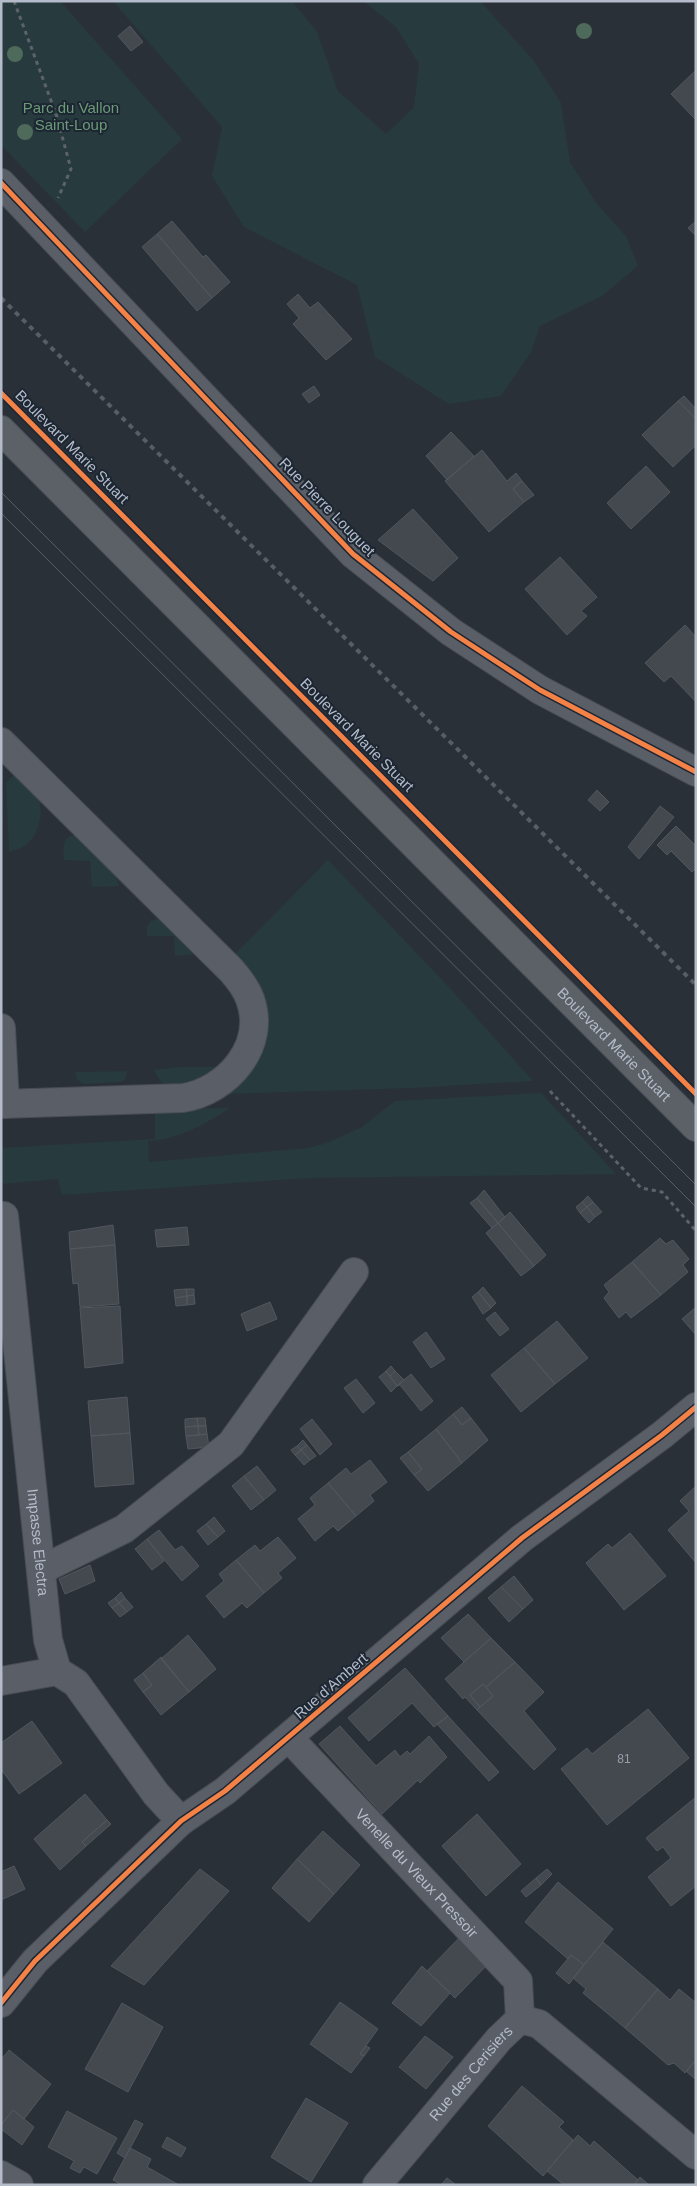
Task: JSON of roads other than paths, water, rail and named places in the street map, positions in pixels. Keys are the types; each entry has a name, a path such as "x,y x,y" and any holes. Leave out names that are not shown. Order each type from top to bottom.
{"main road":[{"name":"Boulevard Marie Stuart","path":"1,430 696,1127"}],"street":[{"name":"Rue Pierre Louguet","path":"1,183 353,554 451,632 540,690 696,772"},
{"path":"1,742 231,970 242,983 251,1000 253,1032 249,1047 232,1073 220,1083 196,1096 3,1104 1,1028"},
{"name":"Impasse Electra","path":"4,1216 48,1640 58,1672"},
{"path":"41,1570 124,1529 231,1444 354,1272"},
{"name":"Rue d'Ambert","path":"1,2003 35,1961 181,1821 225,1791 289,1738 522,1538 662,1435 696,1407"},
{"path":"1,1681 58,1672 76,1683 156,1794 181,1821"},
{"name":"Venelle du Vieux Pressoir","path":"289,1738 518,1981 520,2019"},
{"name":"Rue des Cerisiers","path":"377,2185 499,2039 520,2019 539,2024 696,2154"},
{"path":"1,2175 19,2185"}],"tram line":[{"path":"1,492 696,1185"},
{"path":"1,513 696,1207"}],"railway":[{"path":"1,298 696,985"}],"park label":[{"name":"Parc du Vallon Saint-Loup","path":"71,116"}]}
